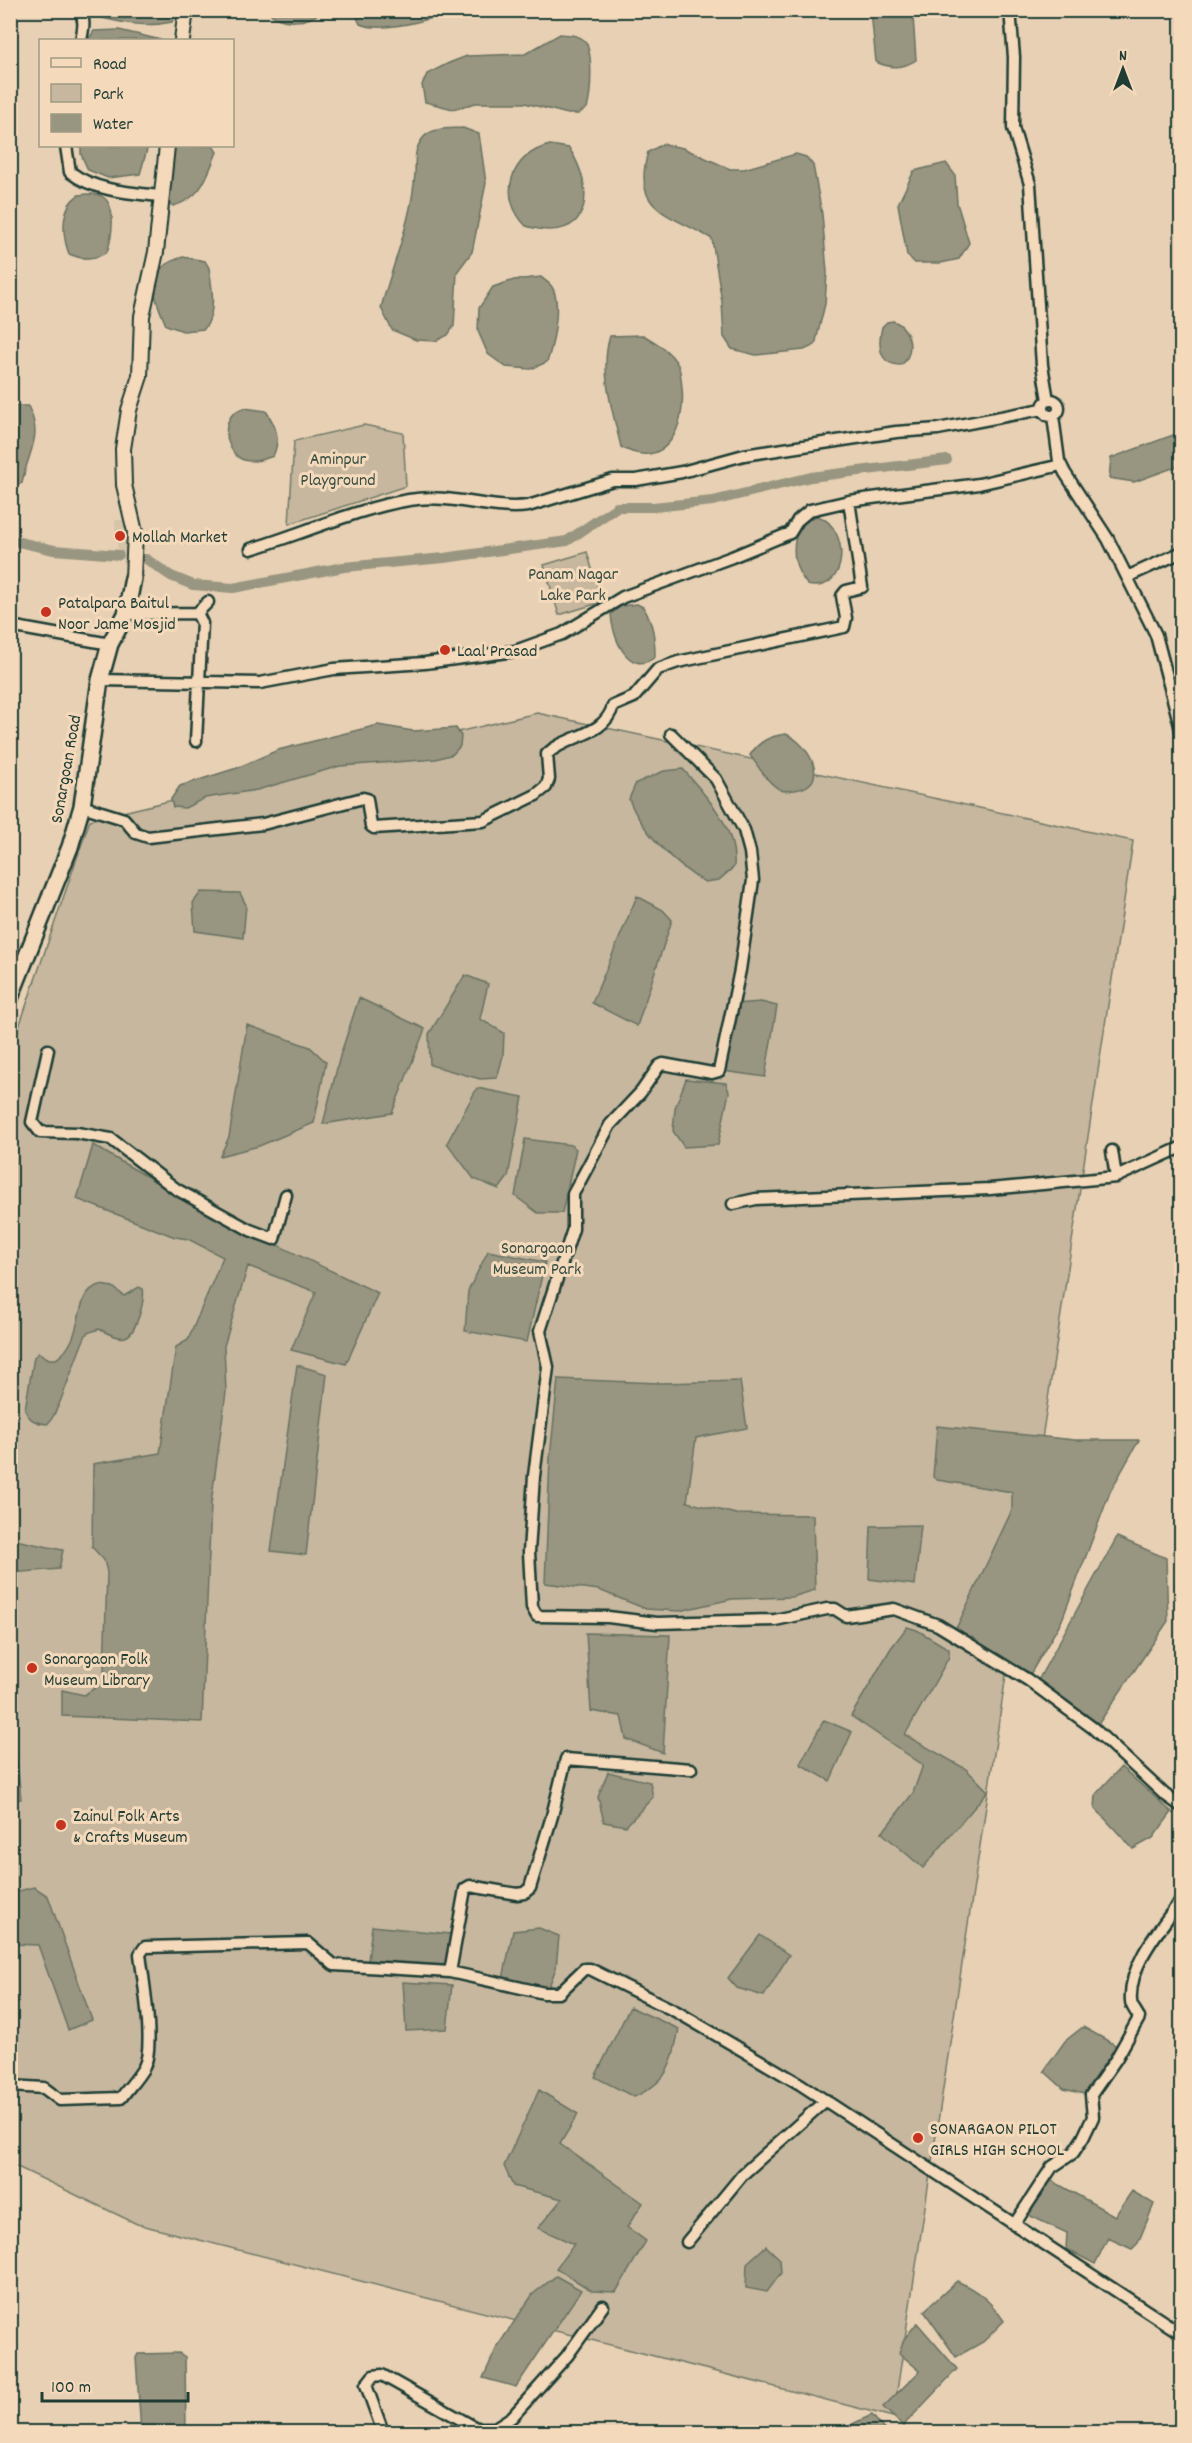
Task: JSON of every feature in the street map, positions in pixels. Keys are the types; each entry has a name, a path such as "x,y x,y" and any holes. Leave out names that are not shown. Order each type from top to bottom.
{"main road":[{"name":"Sonargoan Road","path":"10,998 70,847 82,806 100,680 110,644 126,614 133,578"}],"street":[{"path":"79,10 84,24 81,39"},
{"path":"182,39 186,10"},
{"path":"1010,10 1014,57 1013,128 1030,184 1045,405"},
{"path":"66,147 70,172 82,182 124,193 160,196"},
{"path":"133,578 135,532 124,485 123,449 129,410 140,376 142,316 156,252 167,147"},
{"path":"251,549 366,510 410,500 446,497 516,508 613,480 636,480 682,472 744,455 840,440 939,429 1057,402 1058,413 1053,416 1061,465 1129,576 1156,635 1182,733"},
{"path":"100,680 260,683 334,669 425,663 515,651 562,633 622,597 790,533 810,510 849,501 979,484 1061,465"},
{"path":"82,806 124,819 136,833 148,837 263,824 363,798 367,799 371,826 374,828 483,821 536,795 546,787 549,779 547,754 555,746 589,733 607,722 614,706 634,697 658,669 678,662 844,627 846,618 842,597 846,591 862,587 849,501"},
{"path":"1129,576 1182,552"},
{"path":"126,614 197,614 208,602"},
{"path":"196,741 202,623 197,614"},
{"path":"10,626 110,644"},
{"path":"671,734 716,779 744,830 753,880 740,970 720,1071 712,1073 663,1064 659,1066 641,1092 610,1125 573,1194 573,1229 540,1331 548,1367 534,1476 529,1552 532,1607 537,1616 608,1617 657,1623 775,1620 827,1609 835,1609 846,1616 894,1609 938,1625 1028,1680 1093,1728 1164,1794 1182,1807"},
{"path":"48,1050 32,1122 40,1132 77,1132 111,1139 176,1189 250,1230 274,1239 286,1195"},
{"path":"733,1204 756,1200 990,1189 1116,1178 1182,1148"},
{"path":"1112,1151 1116,1178"},
{"path":"450,1972 465,1889 470,1886 517,1894 524,1893 530,1888 552,1816 566,1759 691,1769"},
{"path":"1014,2225 1052,2167 1073,2152 1083,2138 1093,2117 1091,2095 1116,2059 1139,2018 1131,2000 1134,1977 1149,1947 1182,1899"},
{"path":"10,2086 44,2088 60,2100 121,2098 144,2067 148,2056 149,2037 140,1954 145,1947 308,1943 334,1965 450,1972 555,1994 584,1969 596,1971 677,2012 826,2100 1182,2334"},
{"path":"687,2242 743,2174 826,2100"},
{"path":"383,2433 366,2385 373,2376 382,2375 476,2428 495,2428 512,2417 567,2356 603,2306"}],"shaded area":[{"name":"Mollah Market","path":"115,520 123,520 126,552 118,553"}],"green space":[{"name":"Aminpur Playground","path":"364,425 403,433 406,486 289,524 294,441"},
{"name":"Panam Nagar Lake Park","path":"587,552 602,602 559,615 544,565"},
{"name":"Sonargaon Museum Park","path":"537,713 1133,841 893,2417 137,2224 11,2164 11,1050 90,820"}],"water":[{"path":"94,10 177,11 172,22 143,25 95,16"},
{"path":"354,10 458,11 408,24 370,27 360,24"},
{"path":"268,11 321,11 302,20 286,21 273,16"},
{"path":"871,11 916,11 913,16 916,60 896,67 876,62"},
{"path":"119,30 157,39 89,39 94,31"},
{"path":"560,34 581,38 587,45 589,53 591,73 587,108 578,114 568,114 525,103 476,103 453,109 425,102 422,85 427,74 467,56 525,54"},
{"path":"463,128 479,134 486,183 472,252 457,272 454,326 448,335 436,341 416,340 392,330 381,308 410,208 418,147 423,138 431,132"},
{"path":"663,144 683,148 730,169 744,169 796,154 806,157 813,165 822,214 827,272 825,304 815,345 804,350 756,355 732,349 724,337 722,302 712,239 668,216 649,199 644,172 648,152"},
{"path":"550,145 569,148 578,164 585,197 576,221 564,228 548,230 526,226 517,215 510,190 517,167 525,157"},
{"path":"81,147 148,147 140,174 108,178 88,170 81,154"},
{"path":"169,147 214,147 217,152 206,178 191,198 173,206 162,198"},
{"path":"946,163 955,175 957,203 969,243 959,259 941,263 915,263 907,255 898,204 914,171"},
{"path":"79,195 101,196 110,207 112,231 109,246 107,252 98,257 84,258 69,254 64,222 68,206"},
{"path":"183,257 205,261 209,268 212,308 211,316 204,329 183,331 166,325 157,303 154,284 156,276 161,268"},
{"path":"541,277 552,287 556,303 554,335 547,362 531,369 506,367 488,354 478,331 479,308 493,287 514,280"},
{"path":"893,321 904,329 909,341 909,354 901,365 888,361 881,352 882,327 887,322"},
{"path":"643,335 663,348 675,360 680,370 682,388 680,417 676,430 670,442 661,450 650,454 637,453 621,447 611,406 606,364 610,336"},
{"path":"10,406 28,406 35,427 35,436 22,483 11,488"},
{"path":"244,408 266,411 270,417 277,438 273,456 247,461 238,457 230,447 227,434 229,420 235,412"},
{"path":"1181,432 1181,465 1134,482 1109,478 1111,458"},
{"path":"818,516 829,523 836,533 841,559 838,571 831,580 821,585 807,585 796,564 794,546 803,523"},
{"path":"637,604 643,607 654,637 655,657 645,662 637,662 623,652 612,623 611,614 621,606"},
{"path":"378,725 413,731 456,728 461,736 460,746 453,754 436,759 340,766 257,790 205,798 185,808 173,807 171,799 180,786 237,768 278,750"},
{"path":"786,734 809,754 815,772 813,780 806,787 786,791 772,784 750,755 765,740"},
{"path":"683,769 719,813 731,838 734,867 719,880 705,882 682,867 641,823 629,799 636,783 664,771"},
{"path":"201,892 240,893 246,905 243,938 195,931 193,903"},
{"path":"637,896 663,910 672,920 637,1026 592,1003"},
{"path":"465,975 488,984 480,1019 504,1033 503,1056 497,1078 480,1079 430,1065 429,1034"},
{"path":"359,998 425,1029 392,1113 323,1124 340,1056"},
{"path":"761,1002 777,1006 765,1077 723,1071 734,1004"},
{"path":"247,1025 310,1047 326,1062 314,1123 259,1146 220,1156 229,1137"},
{"path":"686,1079 726,1083 729,1092 718,1145 684,1147 673,1131 675,1108"},
{"path":"477,1088 523,1097 508,1177 499,1189 474,1179 447,1143"},
{"path":"525,1139 571,1145 576,1149 562,1213 538,1213 515,1196"},
{"path":"93,1145 233,1223 378,1293 346,1364 291,1350 316,1292 248,1266 224,1346 226,1392 211,1504 202,1722 62,1716 62,1690 84,1695 101,1684 104,1673 107,1572 104,1560 92,1547 93,1464 160,1453 176,1347 188,1340 223,1257 188,1239 175,1237 77,1199"},
{"path":"488,1251 545,1262 527,1342 465,1331 468,1291"},
{"path":"100,1285 113,1287 124,1296 139,1287 143,1289 140,1313 133,1329 126,1337 115,1336 99,1329 87,1333 51,1419 47,1424 36,1422 28,1416 25,1409 34,1357 39,1353 49,1359 56,1359 66,1350 76,1329 85,1297 91,1289"},
{"path":"297,1365 327,1374 306,1555 271,1551"},
{"path":"558,1379 659,1383 740,1381 747,1428 696,1438 687,1502 736,1514 813,1515 815,1590 792,1597 732,1599 679,1611 646,1609 599,1590 545,1583 550,1458"},
{"path":"937,1426 1075,1440 1139,1440 1110,1492 1062,1620 1028,1678 954,1633 1012,1510 1012,1492 937,1480 933,1477"},
{"path":"921,1525 915,1585 869,1579 871,1526"},
{"path":"1117,1537 1166,1558 1168,1621 1097,1726 1036,1684"},
{"path":"11,1539 63,1550 59,1569 11,1573"},
{"path":"907,1627 917,1630 949,1649 949,1657 905,1735 966,1769 988,1791 923,1868 882,1833 913,1793 923,1765 851,1716 891,1648"},
{"path":"586,1633 670,1635 663,1753 626,1739 621,1716 591,1711"},
{"path":"824,1720 852,1732 830,1781 800,1764"},
{"path":"11,1730 21,1799 10,1801"},
{"path":"1121,1767 1172,1812 1153,1838 1133,1849 1095,1808 1096,1794"},
{"path":"608,1772 650,1782 653,1797 626,1826 604,1822 598,1797"},
{"path":"34,1887 48,1896 92,2020 68,2030 38,1945 11,1944 11,1893"},
{"path":"372,1926 450,1934 448,1968 368,1961"},
{"path":"539,1928 559,1936 556,1968 548,1989 503,1979 513,1931"},
{"path":"760,1935 789,1955 764,1996 737,1988 728,1978"},
{"path":"403,1982 452,1985 447,2029 406,2031"},
{"path":"630,2007 679,2029 671,2062 662,2078 655,2085 634,2097 595,2077"},
{"path":"1083,2027 1119,2047 1084,2094 1064,2089 1044,2071 1065,2041"},
{"path":"539,2090 578,2114 560,2144 643,2203 627,2227 646,2241 616,2292 592,2291 556,2268 574,2244 538,2228 562,2199 513,2186 504,2166"},
{"path":"1047,2178 1115,2216 1132,2191 1154,2204 1138,2243 1132,2249 1108,2238 1095,2264 1066,2249 1067,2233 1024,2213"},
{"path":"766,2246 780,2259 781,2273 767,2292 746,2288 747,2263"},
{"path":"556,2276 581,2290 516,2387 483,2378 497,2347 533,2294"},
{"path":"957,2281 984,2297 1004,2321 983,2342 956,2357 924,2311"},
{"path":"917,2323 957,2369 903,2426 883,2407 920,2371 899,2353 904,2339"},
{"path":"179,2353 185,2357 186,2432 141,2432 136,2358 138,2354"},
{"path":"872,2415 886,2432 835,2432"}],"waterway":[{"path":"146,559 171,576 193,585 233,588 344,567 444,558 567,541 617,507 653,507 713,501 811,477 947,460"},
{"path":"10,540 54,550 119,555"}],"place":[{"name":"Mollah Market","path":"120,536"},
{"name":"Patalpara Baitul Noor Jame Mosjid","path":"46,612"},
{"name":"Laal Prasad","path":"445,650"},
{"name":"Sonargaon Folk Museum Library","path":"32,1668"},
{"name":"Zainul Folk Arts & Crafts Museum","path":"61,1825"},
{"name":"SONARGAON PILOT GIRLS HIGH SCHOOL","path":"918,2138"}]}
